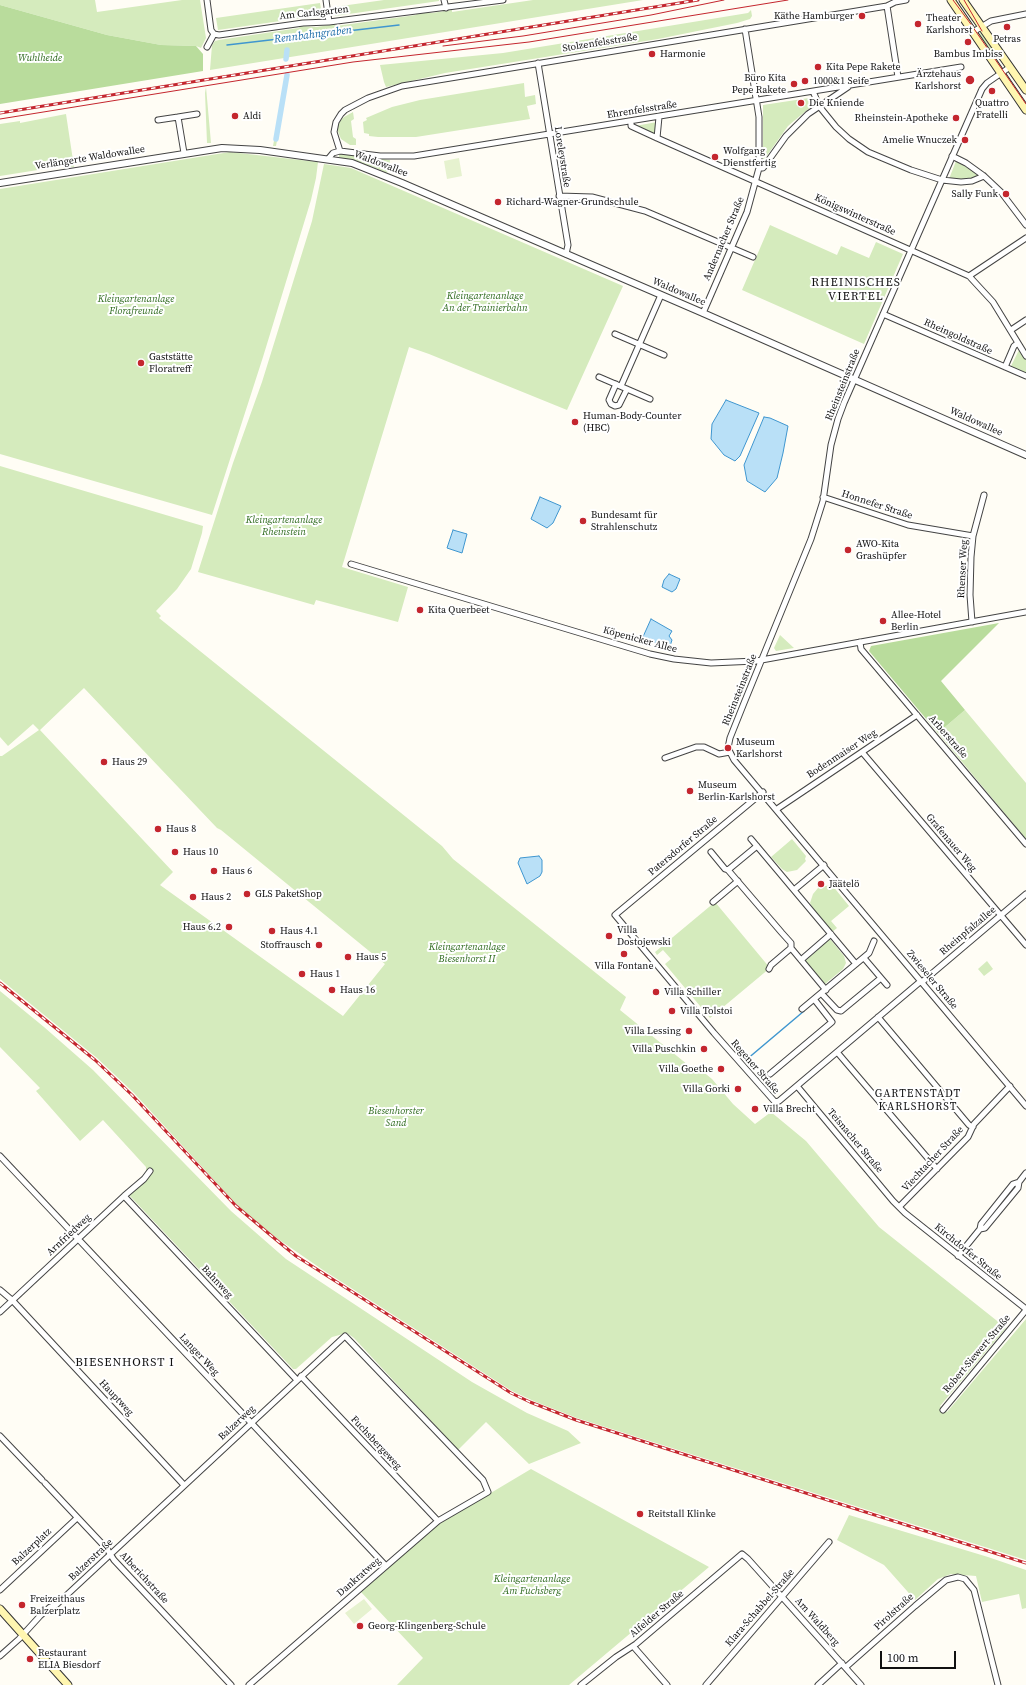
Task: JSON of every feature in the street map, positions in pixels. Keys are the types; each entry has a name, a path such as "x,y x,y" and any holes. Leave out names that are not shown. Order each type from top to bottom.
{"main road":[{"path":"951,0 1026,110"},
{"path":"963,0 1026,90"},
{"path":"0,1609 68,1685"}],"street":[{"path":"207,0 211,30 214,34 207,47"},
{"path":"326,0 329,22"},
{"path":"444,0 446,8"},
{"name":"Am Carlsgarten","path":"214,34 219,35 303,23 329,22 503,0"},
{"name":"Stolzenfelsstraße","path":"340,151 334,132 338,118 345,110 368,98 402,86 887,6 895,2 906,0"},
{"path":"887,6 898,77"},
{"path":"973,32 993,21 1026,14"},
{"name":"Andernacher Straße","path":"703,313 747,212 759,168 760,125 745,29"},
{"name":"Loreleystraße","path":"538,63 568,245 566,254"},
{"name":"Ehrenfelsstraße","path":"340,151 380,156 414,156 961,67"},
{"name":"Rheinsteinstraße","path":"730,752 728,748 730,738 811,539 823,497 831,445 838,419 982,89 987,83 1010,67"},
{"path":"759,168 763,168 786,136 808,114 849,86"},
{"path":"813,92 819,106 836,126 849,139 864,149 911,170 942,180 961,182 972,181 984,176"},
{"path":"158,120 197,114"},
{"path":"178,117 184,153"},
{"path":"657,138 659,117"},
{"name":"Königswinterstraße","path":"631,121 632,126 657,138 969,276 993,302 1026,356"},
{"name":"Verlängerte Waldowallee","path":"0,183 214,148 236,148 324,158"},
{"path":"324,158 340,151"},
{"path":"952,156 966,163 984,176 1001,192 1026,225"},
{"name":"Waldowallee","path":"324,158 352,163 375,171 1026,455"},
{"path":"559,196 592,197 629,206 664,218 753,257"},
{"path":"969,276 1026,238"},
{"path":"627,388 619,405 615,406 611,404 609,400 619,385 639,345 661,295"},
{"name":"Rheingoldstraße","path":"883,314 1026,376"},
{"path":"1011,330 1026,320"},
{"path":"615,334 664,355"},
{"path":"1005,367 1014,346 1018,343"},
{"path":"599,377 650,399"},
{"name":"Rhenser Weg","path":"972,622 970,581 973,536 984,495"},
{"name":"Honnefer Straße","path":"823,497 908,525 973,536"},
{"name":"Köpenicker Allee","path":"351,564 659,657 718,663 752,662 1026,612"},
{"name":"Arberstraße","path":"860,642 861,649 1026,844"},
{"name":"Bodenmaiser Weg","path":"777,809 917,715"},
{"path":"665,758 696,746 704,747 719,754 730,752"},
{"name":"Zwieseler Straße","path":"730,752 734,760 777,809 1026,1106"},
{"name":"Grafenauer Weg","path":"862,752 1026,945"},
{"name":"Patersdorfer Straße","path":"615,915 762,792"},
{"path":"751,839 856,964"},
{"path":"728,870 757,846"},
{"path":"711,852 791,943 791,948 824,991 836,1010 841,1011 881,978"},
{"path":"794,890 824,865"},
{"path":"713,902 738,881"},
{"name":"Rheinpfalzallee","path":"922,982 1026,894"},
{"name":"Regener Straße","path":"615,915 774,1102 779,1101 878,1017 922,982"},
{"path":"801,960 831,934"},
{"path":"802,1009 864,958 869,953 874,941"},
{"path":"769,969 771,965 791,948"},
{"path":"864,958 887,984"},
{"path":"770,1074 832,1022 814,999"},
{"path":"878,1017 969,1125 973,1127"},
{"path":"837,1052 937,1169"},
{"name":"Teisnacher Straße","path":"797,1086 899,1207"},
{"name":"Viechtacher Straße","path":"899,1207 968,1137 976,1121 1010,1086"},
{"name":"Langer Weg","path":"0,1156 386,1566"},
{"name":"Arnfriedweg","path":"0,1312 144,1179 150,1171"},
{"path":"958,1256 980,1229 985,1228 1018,1188 1019,1182 1026,1173"},
{"name":"Bahnweg","path":"124,1196 299,1378"},
{"name":"Kirchdorfer Straße","path":"899,1207 1026,1310"},
{"name":"Hauptweg","path":"0,1290 13,1301 184,1485"},
{"name":"Robert-Siewert-Straße","path":"943,1410 1026,1310"},
{"name":"Balzerweg","path":"142,1525 345,1336 483,1480 488,1492"},
{"name":"Fuchsbergeweg","path":"299,1378 438,1521"},
{"name":"Alberichstraße","path":"0,1436 231,1685"},
{"name":"Dankratweg","path":"249,1685 438,1521 488,1492"},
{"name":"Balzerplatz","path":"0,1590 77,1518"},
{"name":"Balzerstraße","path":"0,1656 45,1611 56,1605 142,1525"},
{"name":"Klara-Schabbel-Straße","path":"706,1685 829,1542"},
{"name":"Am Waldberg","path":"742,1554 782,1596 861,1685"},
{"name":"Alfelder Straße","path":"581,1685 633,1646 742,1554"},
{"name":"Pirolstraße","path":"818,1685 946,1580 958,1577 965,1580 974,1590 998,1685"},
{"path":"633,1646 667,1685"}],"green space":[{"path":"0,0 95,0 97,12 182,0 200,0 206,38 201,48 196,46 161,45 107,35 0,5"},
{"path":"384,0 439,1 335,16 334,7"},
{"path":"533,0 643,0 210,70 212,45 215,41 219,40 299,28 300,26 317,27 335,24 336,26 416,15 417,12 432,13 452,10 452,12"},
{"path":"320,3 322,15 218,30 216,18"},
{"name":"Wuhlheide","path":"0,5 107,35 161,45 196,46 203,54 203,71 0,104"},
{"path":"751,10 752,16 750,19 737,23 658,39 445,73 386,87 380,65 503,53 748,13"},
{"path":"981,32 985,35 999,56 995,59 979,36"},
{"path":"285,81 288,81 276,146 273,146"},
{"path":"524,83 525,97 535,95 536,104 527,106 530,119 416,137 378,137 369,136 369,134 364,133 363,122 367,120 366,118 392,107 420,100"},
{"path":"206,87 211,143 207,143"},
{"path":"809,98 813,105 788,126 763,161 763,105"},
{"path":"353,112 354,119 351,121 353,137 356,139 356,145 350,145 341,139 337,129 340,121"},
{"path":"66,114 74,167 63,166 0,176 0,124 20,121 20,123"},
{"path":"657,122 655,134 635,126"},
{"name":"Kleingartenanlage Florafreunde","path":"230,152 318,162 311,200 263,357 212,515 0,454 0,189"},
{"path":"339,154 390,160 389,169 387,173 373,167 339,157"},
{"path":"459,158 462,176 447,179 444,161"},
{"path":"956,161 976,173 977,176 971,179 949,179"},
{"path":"324,164 351,168 623,286 567,410 409,347 342,567 408,587 398,622 316,600 314,605 198,572 233,463 262,382 312,221"},
{"path":"770,225 837,255 841,246 869,258 876,242 903,254 864,344 742,290"},
{"path":"1019,350 1026,360 1026,374 1011,366"},
{"name":"Biesenhorster Sand","path":"0,466 203,526 191,569 177,589 156,611 161,616 159,618 442,846 453,859 626,997 620,1010 698,1073 701,1070 712,1079 733,1104 755,1124 771,1112 806,1141 879,1227 1006,1328 940,1406 947,1412 1026,1319 1026,1560 577,1418 536,1402 512,1391 323,1270 278,1239 258,1223 237,1205 134,1093 97,1058 0,979 0,756 39,730 33,724 8,746 0,737","holes":["84,688 217,828 385,964 343,1016 160,885 173,872 40,730"]},
{"path":"999,623 941,681 965,710 938,733 869,651 871,646"},
{"path":"780,635 794,648 776,651 774,648"},
{"path":"965,710 1026,783 1026,839 938,733"},
{"path":"792,839 806,856 806,861 797,870 787,872 782,869 771,857"},
{"path":"832,885 849,906 831,921 837,928 832,932 810,903 813,894 818,888 821,889 825,886"},
{"path":"715,902 770,968 710,1018 665,964 671,959 663,950 657,955 655,952"},
{"path":"830,939 844,956 846,963 843,969 825,984 805,961"},
{"path":"987,961 993,969 984,976 978,969"},
{"path":"0,991 93,1070 231,1211 286,1259 472,1382 527,1413 568,1431 581,1443 529,1464 486,1422 458,1450 354,1338 347,1333 332,1337 296,1369 293,1369 129,1195 146,1171 146,1167 103,1120 80,1141 36,1091 40,1088 0,1047"},
{"name":"Kleingartenanlage Am Fuchsberg","path":"531,1469 709,1567 569,1685 397,1685 423,1658 361,1592 437,1525"},
{"path":"849,1515 1026,1570 1026,1608 1022,1609 1019,1594 982,1602 976,1576 951,1574 938,1579 915,1600 884,1565 837,1540"},
{"path":"364,1599 372,1609 354,1624 345,1613"}],"water":[{"path":"726,400 759,413 740,456 735,461 724,455 711,439 712,424"},
{"path":"764,417 788,426 777,478 765,492 747,481 744,465"},
{"path":"540,497 561,506 553,523 547,528 531,519"},
{"path":"453,530 467,534 462,553 447,548"},
{"path":"669,574 680,579 676,589 672,592 662,587 664,580"},
{"path":"651,619 672,631 669,636 672,640 670,646 642,639"},
{"path":"539,856 542,860 542,872 540,876 527,884 518,863 520,858"}],"waterway":[{"name":"Rennbahngraben","path":"227,45 399,25"},
{"name":"Rennbahngraben","path":"286,59 287,50"},
{"name":"Rennbahngraben","path":"276,139 287,75"},
{"path":"746,1060 804,1011"}],"tram line":[{"path":"443,46 523,36 651,15 724,0"},
{"path":"0,119 353,62 529,42 788,0"},
{"path":"953,0 1026,104"},
{"path":"964,0 982,31"}],"railway":[{"path":"0,113 698,0"},
{"path":"0,983 95,1060 132,1095 236,1206 296,1256 511,1393 576,1420 1026,1563"}],"place":[{"name":"Käthe Hamburger","path":"862,16"},
{"name":"Theater Karlshorst","path":"918,24"},
{"name":"Petras","path":"1007,27"},
{"name":"Bambus Imbiss","path":"968,42"},
{"name":"Harmonie","path":"652,54"},
{"name":"Kita Pepe Rakete","path":"818,67"},
{"name":"Ärztehaus Karlshorst","path":"970,80"},
{"name":"1000&1 Seife","path":"805,81"},
{"name":"Büro Kita Pepe Rakete","path":"794,84"},
{"name":"Quattro Fratelli","path":"992,91"},
{"name":"Die Kniende","path":"801,103"},
{"name":"Aldi","path":"235,116"},
{"name":"Rheinstein-Apotheke","path":"956,118"},
{"name":"Amelie Wnuczek","path":"965,140"},
{"name":"Wolfgang Dienstfertig","path":"715,157"},
{"name":"Sally Funk","path":"1006,194"},
{"name":"Richard-Wagner-Grundschule","path":"498,202"},
{"name":"Gaststätte Floratreff","path":"141,363"},
{"name":"Human-Body-Counter (HBC)","path":"575,422"},
{"name":"Bundesamt für Strahlenschutz","path":"583,521"},
{"name":"AWO-Kita Grashüpfer","path":"848,550"},
{"name":"Kita Querbeet","path":"420,610"},
{"name":"Allee-Hotel Berlin","path":"883,621"},
{"name":"Museum Karlshorst","path":"728,748"},
{"name":"Haus 29","path":"104,762"},
{"name":"Museum Berlin-Karlshorst","path":"690,791"},
{"name":"Haus 8","path":"158,829"},
{"name":"Haus 10","path":"175,852"},
{"name":"Haus 6","path":"214,871"},
{"name":"Jäätelö","path":"821,884"},
{"name":"GLS PaketShop","path":"247,894"},
{"name":"Haus 2","path":"193,897"},
{"name":"Haus 6.2","path":"229,927"},
{"name":"Haus 4.1","path":"272,931"},
{"name":"Villa Dostojewski","path":"609,936"},
{"name":"Stoffrausch","path":"319,945"},
{"name":"Villa Fontane","path":"624,954"},
{"name":"Haus 5","path":"348,957"},
{"name":"Haus 1","path":"302,974"},
{"name":"Haus 16","path":"332,990"},
{"name":"Villa Schiller","path":"656,992"},
{"name":"Villa Tolstoi","path":"672,1011"},
{"name":"Villa Lessing","path":"689,1031"},
{"name":"Villa Puschkin","path":"704,1049"},
{"name":"Villa Goethe","path":"721,1069"},
{"name":"Villa Gorki","path":"738,1089"},
{"name":"Villa Brecht","path":"755,1109"},
{"name":"Reitstall Klinke","path":"640,1514"},
{"name":"Freizeithaus Balzerplatz","path":"22,1605"},
{"name":"Georg-Klingenberg-Schule","path":"360,1626"},
{"name":"Restaurant ELIA Biesdorf","path":"30,1659"}],"district":[{"name":"RHEINISCHES VIERTEL","path":"856,290"},
{"name":"GARTENSTADT KARLSHORST","path":"918,1100"},
{"name":"BIESENHORST I","path":"125,1363"}],"park label":[{"name":"Kleingartenanlage An der Trainierbahn","path":"485,302"},
{"name":"Kleingartenanlage Rheinstein","path":"284,526"},
{"name":"Kleingartenanlage Biesenhorst II","path":"467,952"}]}
